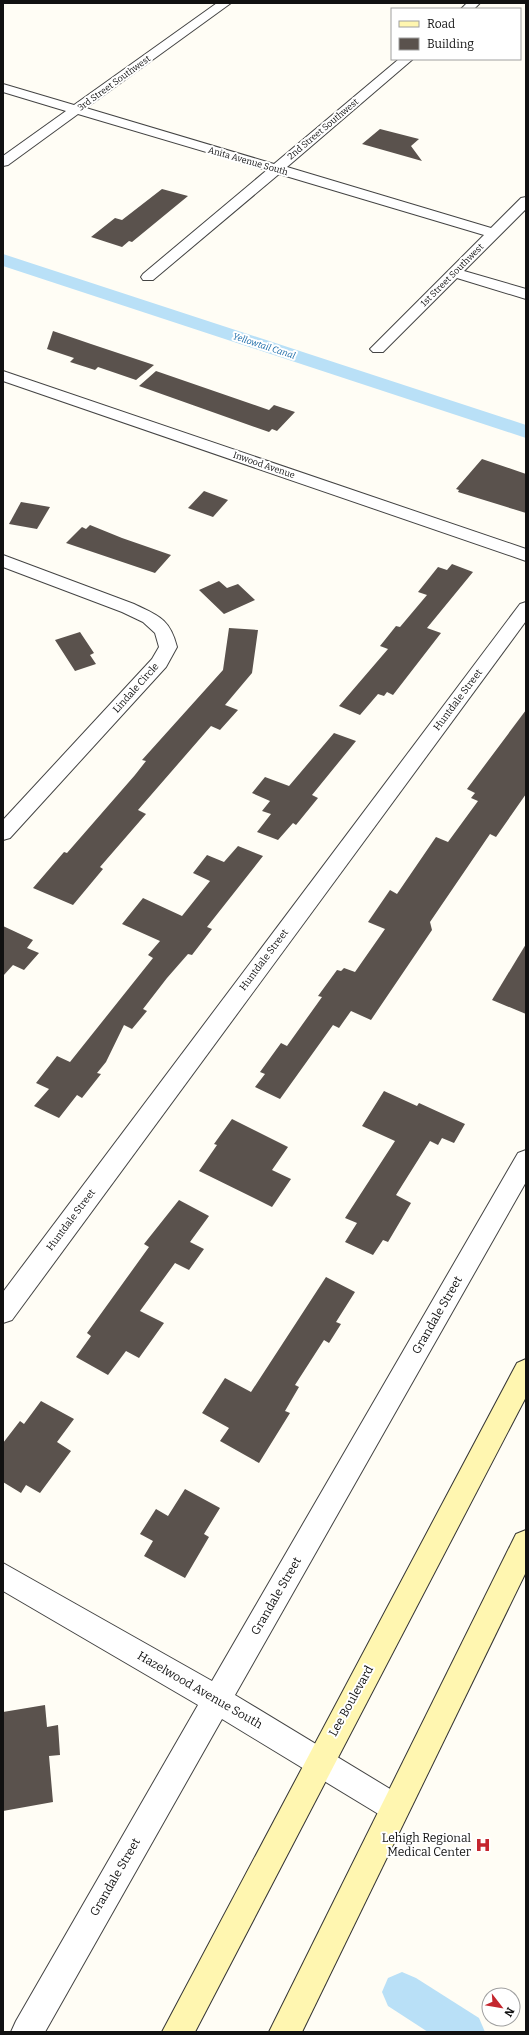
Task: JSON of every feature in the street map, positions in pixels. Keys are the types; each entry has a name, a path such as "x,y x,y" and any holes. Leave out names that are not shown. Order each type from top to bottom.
{"main road":[{"name":"Lee Boulevard","path":"178,2032 319,1761 424,1568 526,1371"},
{"path":"285,2032 526,1543"}],"street":[{"name":"3rd Street Southwest","path":"3,162 225,3"},
{"name":"2nd Street Southwest","path":"148,277 406,60"},
{"name":"Anita Avenue South","path":"3,88 494,233"},
{"name":"1st Street Southwest","path":"378,349 526,201"},
{"path":"455,273 526,294"},
{"name":"Inwood Avenue","path":"3,376 526,555"},
{"name":"Lindale Circle","path":"3,561 128,608 149,618 164,631 168,648 159,663 3,834"},
{"name":"Huntdale Street","path":"4,1308 526,608"},
{"name":"Grandale Street","path":"27,2032 526,1160"},
{"name":"Hazelwood Avenue South","path":"3,1576 217,1700 395,1808"}],"building":[{"path":"380,129 419,139 411,146 422,161 362,144"},
{"path":"162,189 188,196 132,242 129,241 122,247 91,237 115,218 122,220"},
{"path":"53,331 154,365 136,380 98,367 95,370 70,362 74,358 47,349"},
{"path":"156,371 269,410 274,405 295,412 277,431 272,429 269,432 139,386"},
{"path":"482,459 526,474 526,513 458,492 459,490 456,489"},
{"path":"204,491 228,500 213,517 188,508"},
{"path":"21,502 50,507 37,529 9,524"},
{"path":"90,525 171,555 155,573 66,543 82,527 86,529"},
{"path":"452,564 473,572 427,628 441,633 393,695 387,692 384,696 378,694 360,715 339,706 388,649 380,646 396,626 400,627 427,595 418,592 438,567 447,570"},
{"path":"219,581 227,588 238,584 255,600 224,614 199,590"},
{"path":"229,628 258,630 252,673 225,705 238,710 220,730 211,726 138,810 146,814 100,867 103,869 73,905 33,888 64,852 67,853 135,775 146,761 142,760 223,670"},
{"path":"80,632 94,653 90,655 96,664 75,671 55,640"},
{"path":"526,710 526,794 496,837 490,834 430,922 432,930 371,1020 351,1011 339,1028 333,1025 280,1099 255,1087 265,1074 260,1072 281,1043 287,1046 322,997 318,996 337,970 341,971 344,968 355,972 385,929 368,922 390,890 397,894 436,837 448,842 478,801 471,798 475,793 467,789"},
{"path":"334,733 356,741 312,795 318,798 296,825 293,823 278,840 257,832 271,814 262,811 270,801 252,793 265,777 289,786"},
{"path":"238,846 263,856 207,927 212,929 192,955 188,954 143,1009 147,1011 132,1029 124,1025 106,1062 97,1073 101,1074 82,1098 77,1095 59,1118 34,1106 49,1089 36,1083 57,1056 70,1062 153,958 148,955 160,941 122,924 143,898 182,916 210,881 193,873 207,855 224,862"},
{"path":"3,926 33,940 27,948 39,953 24,970 13,965 3,976"},
{"path":"526,944 526,1014 492,1000"},
{"path":"384,1091 417,1106 419,1103 465,1124 454,1143 442,1138 438,1145 430,1141 396,1195 411,1203 388,1242 383,1240 373,1255 345,1242 357,1223 345,1218 395,1141 362,1126"},
{"path":"232,1119 288,1147 272,1170 291,1179 272,1207 199,1171 217,1145 214,1144"},
{"path":"179,1200 209,1216 190,1242 204,1249 189,1270 175,1263 140,1311 164,1323 139,1358 126,1351 108,1375 76,1357 91,1336 87,1333 149,1247 144,1244"},
{"path":"326,1277 355,1292 336,1322 341,1324 329,1343 324,1340 295,1385 299,1387 285,1411 290,1413 259,1463 220,1441 229,1428 202,1413 225,1378 251,1392"},
{"path":"41,1401 74,1419 57,1442 71,1451 40,1493 26,1485 21,1493 3,1482 3,1443 20,1421 24,1424"},
{"path":"185,1489 220,1508 204,1534 209,1537 185,1578 144,1556 153,1541 140,1534 156,1509 168,1516"},
{"path":"45,1705 47,1727 58,1725 60,1755 49,1756 53,1802 3,1811 3,1712"}],"waterway":[{"name":"Yellowtail Canal","path":"3,260 526,432"},
{"path":"402,1992 465,2032"}],"place":[{"name":"Lehigh Regional Medical Center","path":"483,1845"}]}
